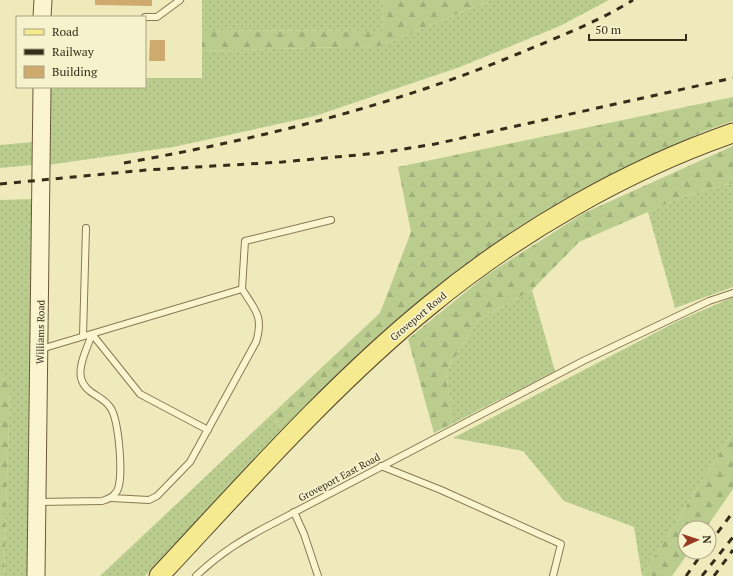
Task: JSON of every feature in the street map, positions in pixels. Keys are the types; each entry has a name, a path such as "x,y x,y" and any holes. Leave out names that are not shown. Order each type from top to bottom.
{"main road":[{"path":"42,16 43,0"},
{"name":"Williams Road","path":"36,576 40,349 42,88"},
{"name":"Groveport Road","path":"159,576 358,369 408,323 452,288 524,237 568,210 632,176 678,154 733,133"}],"lane":[{"path":"146,17 157,17 180,0"},
{"path":"38,502 102,501 112,498 149,500 157,496 190,462 256,342 260,330 259,317 242,289 245,241 331,220"},
{"path":"83,336 86,228"},
{"path":"40,349 242,289"},
{"name":"Groveport East Road","path":"196,576 216,557 238,542 381,466 590,358 709,301 733,293"},
{"path":"92,334 140,394 208,430"},
{"path":"92,334 80,370 80,377 86,388 110,406 115,416 119,437 119,481 118,490 112,498"},
{"path":"381,466 441,490 561,544 553,576"},
{"path":"294,512 304,534 316,576"}],"green space":[{"path":"202,0 383,0 382,31 202,30"},
{"path":"383,0 491,0 380,46 202,51 202,30 382,31"},
{"path":"491,0 609,0 560,26 460,67 315,116 173,147 48,165 49,88 146,88 146,78 202,78 202,51 380,46"},
{"path":"733,97 733,121 702,132 586,189 502,240 399,318 282,431 272,414 380,313 411,232 398,167"},
{"path":"33,142 32,165 0,168 0,145"},
{"path":"733,146 733,183 685,196 579,242 532,290 479,320 446,371 452,424 434,433 408,339 485,276 584,213"},
{"path":"733,183 733,287 675,308 648,212 685,196"},
{"path":"34,199 30,576 4,576 10,388 0,375 0,200"},
{"path":"532,290 555,371 452,424 446,371 479,320"},
{"path":"733,297 733,432 642,576 634,527 564,501 523,451 453,438 678,321"},
{"path":"0,375 10,388 4,576 0,576"},
{"path":"272,414 282,431 145,576 100,576"},
{"path":"733,432 733,489 712,520 677,520"},
{"path":"677,521 677,560 683,560 672,576 642,576"}],"building":[{"path":"95,0 152,0 152,6 95,5"},
{"path":"150,40 165,40 165,61 149,61"}],"railway":[{"path":"124,163 175,154 276,132 375,105 472,72 520,53 592,22 633,0"},
{"path":"0,184 146,170 282,162 379,153 435,144 733,78"},
{"path":"717,533 733,512"},
{"path":"702,576 733,537"},
{"path":"714,576 733,550"},
{"path":"686,576 697,560"}]}
